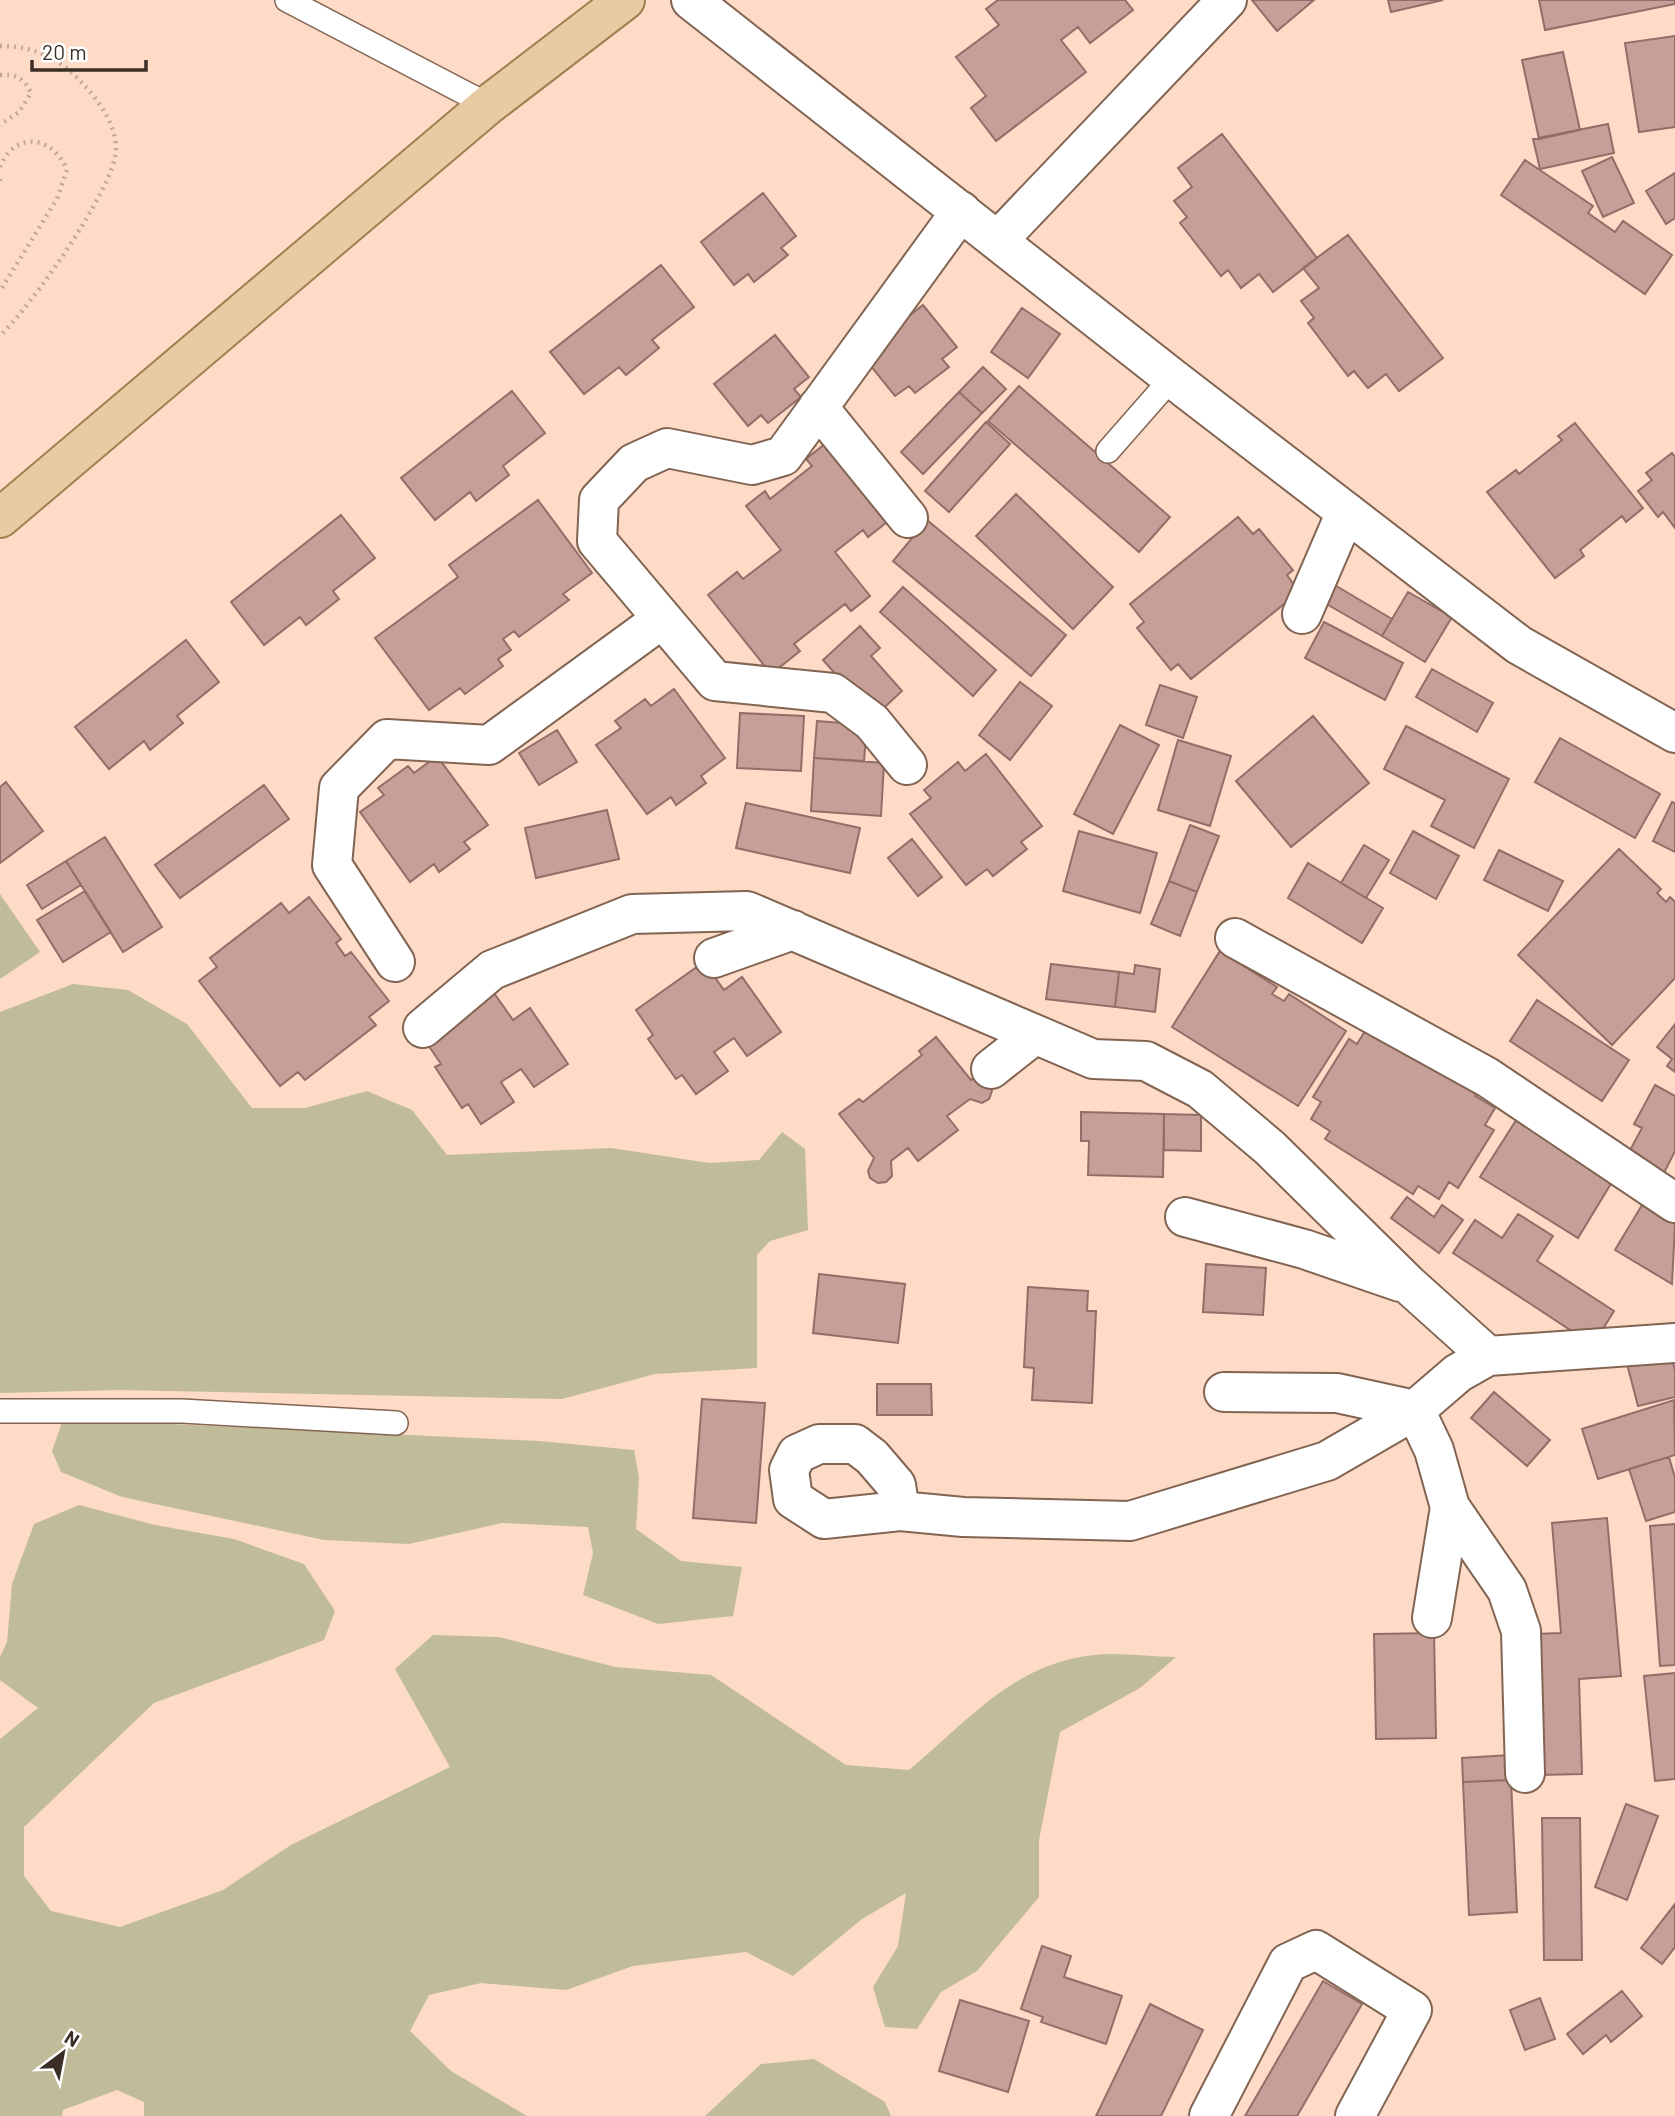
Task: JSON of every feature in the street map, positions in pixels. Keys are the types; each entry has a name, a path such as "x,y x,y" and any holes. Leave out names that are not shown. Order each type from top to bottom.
{"main road":[{"path":"0,518 488,106 625,0"}],"street":[{"path":"691,0 1172,378 1520,645 1675,733"},
{"path":"998,240 1207,6"},
{"path":"906,765 872,722 833,693 715,681 597,541 599,500 634,463 667,448 752,465 783,456 961,211"},
{"path":"818,407 908,518"},
{"path":"1303,614 1346,512"},
{"path":"395,962 332,865 339,788 387,739 489,745 662,619"},
{"path":"423,1028 492,970 632,914 747,911 1093,1059 1146,1060 1200,1089 1270,1148 1409,1285 1488,1356"},
{"path":"714,958 793,930"},
{"path":"1235,938 1487,1077 1675,1203"},
{"path":"991,1069 1034,1035"},
{"path":"1185,1217 1304,1249 1409,1285"},
{"path":"900,1511 963,1517 1130,1521 1327,1461 1415,1410 1458,1373 1488,1356 1675,1343"},
{"path":"1224,1392 1337,1394 1415,1410"},
{"path":"1415,1410 1434,1450 1450,1507 1507,1590 1521,1631 1525,1773"},
{"path":"1432,1618 1450,1507"},
{"path":"1209,2116 1288,1963 1316,1950 1412,2010 1355,2116"}],"lane":[{"path":"287,0 488,106"},
{"path":"1108,451 1172,378"},
{"path":"0,1411 182,1411 396,1423"}],"path":[{"path":"0,46 30,50 51,57 71,70 97,99 113,131 116,151 108,179 58,264 0,336"},
{"path":"0,75 13,74 26,81 31,93 19,112 0,125"},
{"path":"0,167 5,155 19,145 37,141 52,147 62,157 67,170 57,199 0,290"},
{"path":"0,179 0,186"}],"shaded area":[{"path":"0,894 40,952 0,979"},
{"path":"73,984 128,990 187,1024 252,1108 305,1108 367,1091 412,1110 447,1155 611,1148 709,1163 759,1160 782,1132 805,1149 808,1230 770,1241 757,1255 757,1368 655,1374 562,1399 119,1390 0,1393 0,1012"},
{"path":"63,1419 539,1441 634,1450 639,1478 636,1529 681,1561 742,1567 733,1616 658,1624 583,1595 593,1553 588,1527 502,1523 409,1544 324,1540 122,1497 61,1472 52,1451"},
{"path":"79,1505 155,1525 234,1539 304,1564 335,1611 324,1640 154,1703 24,1827 24,1876 51,1911 120,1927 223,1890 291,1845 450,1767 395,1669 433,1635 499,1637 615,1667 711,1675 846,1765 909,1770 993,1698 1040,1670 1065,1660 1094,1655 1176,1657 1140,1688 1060,1732 1039,1840 1039,1897 977,1971 941,1992 917,2029 885,2027 873,1987 898,1946 906,1893 862,1919 793,1976 746,1952 633,1966 566,1990 481,1983 429,1995 410,2031 451,2071 527,2116 144,2116 144,2102 117,2090 63,2110 62,2116 0,2116 0,1739 38,1708 0,1680 0,1657 7,1642 12,1584 34,1524"},
{"path":"814,2059 885,2102 891,2116 705,2116 761,2064"}],"building":[{"path":"998,0 1125,0 1133,10 1090,43 1078,27 1061,40 1086,72 996,141 971,108 986,96 956,57 999,25 986,9"},
{"path":"1252,0 1314,0 1277,31"},
{"path":"1388,0 1443,0 1391,12"},
{"path":"1539,0 1675,0 1675,4 1545,30"},
{"path":"1675,36 1675,127 1639,132 1625,43"},
{"path":"1563,52 1580,130 1539,139 1522,60"},
{"path":"1608,124 1614,153 1540,169 1533,139"},
{"path":"1222,134 1317,258 1273,292 1259,274 1241,288 1228,270 1221,276 1180,223 1187,217 1174,201 1192,187 1178,168"},
{"path":"1612,157 1634,203 1603,217 1582,171"},
{"path":"1525,160 1593,206 1588,213 1615,232 1623,221 1672,255 1645,294 1501,195"},
{"path":"1675,173 1675,218 1666,224 1646,191"},
{"path":"763,193 796,236 781,248 788,255 754,282 748,274 734,285 701,242"},
{"path":"1348,235 1443,358 1399,391 1386,374 1368,388 1354,371 1348,376 1308,323 1314,318 1301,301 1319,288 1303,268"},
{"path":"661,265 694,307 652,340 659,348 626,375 619,367 584,394 550,352"},
{"path":"923,305 957,347 942,359 949,367 915,393 909,386 895,396 861,354"},
{"path":"1022,308 1060,334 1028,378 991,352"},
{"path":"775,335 809,377 794,389 801,397 768,423 761,415 748,426 714,384"},
{"path":"983,367 1006,389 982,413 959,392"},
{"path":"1019,386 1170,517 1139,552 988,421"},
{"path":"512,391 545,433 503,466 509,475 476,501 470,492 435,520 401,478"},
{"path":"959,392 982,413 923,474 901,452"},
{"path":"986,422 1010,444 949,512 925,491"},
{"path":"1575,423 1643,508 1626,522 1622,516 1580,550 1584,556 1555,578 1487,492 1516,470 1519,474 1562,440 1558,436"},
{"path":"825,444 887,522 868,537 863,530 835,552 870,596 851,611 845,604 794,644 800,651 771,674 708,595 737,572 743,579 781,550 746,506 765,491 770,499 812,466 806,459"},
{"path":"1672,453 1675,457 1675,528 1663,512 1658,517 1638,491 1652,480 1646,473"},
{"path":"1016,494 1113,587 1073,629 976,536"},
{"path":"538,500 592,573 563,594 569,600 519,637 514,631 503,639 511,650 498,659 503,666 465,694 460,688 429,710 375,638 458,577 449,565"},
{"path":"341,515 375,558 333,591 339,599 306,625 300,617 264,645 231,602"},
{"path":"1238,517 1253,534 1259,529 1293,570 1287,575 1299,592 1191,679 1178,664 1171,670 1137,628 1144,622 1130,604"},
{"path":"927,520 1066,635 1031,676 893,561"},
{"path":"1333,584 1392,619 1382,636 1323,602"},
{"path":"903,587 996,670 973,696 880,612"},
{"path":"1408,592 1452,617 1425,662 1382,636"},
{"path":"1324,622 1403,663 1385,700 1305,658"},
{"path":"860,626 880,648 871,656 902,691 874,717 823,660"},
{"path":"186,640 219,682 177,716 183,723 150,750 144,741 109,769 75,727"},
{"path":"1432,669 1493,703 1477,732 1416,697"},
{"path":"1020,682 1052,706 1010,760 979,735"},
{"path":"1160,685 1197,697 1183,738 1146,725"},
{"path":"674,689 725,758 701,776 706,783 676,805 671,797 647,814 596,745 621,728 615,721 645,699 651,706"},
{"path":"740,713 804,716 801,771 737,768"},
{"path":"1313,716 1369,783 1291,847 1236,781"},
{"path":"817,721 867,725 864,761 814,758"},
{"path":"1120,725 1159,745 1113,834 1074,814"},
{"path":"1406,726 1509,779 1474,848 1431,826 1445,800 1384,769"},
{"path":"557,730 577,762 539,785 519,753"},
{"path":"1560,738 1660,794 1635,838 1535,782"},
{"path":"1178,740 1231,756 1210,826 1158,810"},
{"path":"986,754 1042,826 1021,842 1027,849 993,876 987,869 966,885 910,814 931,798 924,790 958,762 965,771"},
{"path":"437,756 488,825 464,842 470,849 439,872 434,864 410,882 360,812 384,795 378,788 408,766 414,773"},
{"path":"814,758 884,763 881,816 811,811"},
{"path":"6,782 43,831 0,863 0,787"},
{"path":"264,785 289,819 180,898 155,865"},
{"path":"1672,802 1675,803 1675,852 1653,841"},
{"path":"746,803 860,828 850,873 736,848"},
{"path":"607,810 619,859 536,878 525,828"},
{"path":"1190,825 1219,836 1197,892 1169,881"},
{"path":"1079,831 1157,853 1140,913 1063,891"},
{"path":"1413,831 1459,856 1436,899 1390,873"},
{"path":"105,837 162,927 123,952 66,861"},
{"path":"912,839 942,877 918,896 888,858"},
{"path":"1364,845 1389,860 1366,898 1341,883"},
{"path":"1619,849 1661,889 1657,893 1666,902 1670,897 1675,902 1675,978 1612,1045 1518,955"},
{"path":"1499,850 1563,881 1548,911 1484,880"},
{"path":"66,861 81,885 42,909 27,885"},
{"path":"1308,863 1383,908 1362,943 1288,898"},
{"path":"1169,881 1197,892 1180,936 1151,924"},
{"path":"85,891 111,932 63,962 37,920"},
{"path":"309,897 341,939 336,943 345,956 351,952 389,1001 369,1017 376,1025 305,1080 298,1072 280,1086 199,981 217,967 210,958 281,903 289,913"},
{"path":"1220,951 1277,987 1272,994 1284,1001 1289,994 1346,1031 1298,1106 1172,1027"},
{"path":"704,962 724,990 742,977 781,1032 747,1056 734,1038 714,1052 728,1071 696,1094 682,1075 676,1079 648,1039 653,1035 636,1010"},
{"path":"1051,964 1119,972 1115,1007 1046,999"},
{"path":"1135,965 1160,969 1155,1012 1115,1007 1119,972 1134,974"},
{"path":"494,993 513,1020 530,1008 568,1064 534,1087 521,1069 501,1082 514,1102 481,1124 468,1104 462,1108 435,1067 441,1064 424,1039"},
{"path":"1537,1000 1629,1060 1602,1101 1510,1041"},
{"path":"1675,1024 1675,1072 1667,1066 1672,1059 1657,1047"},
{"path":"1367,1028 1480,1088 1475,1096 1495,1108 1485,1125 1494,1130 1458,1188 1449,1182 1439,1199 1418,1186 1413,1194 1325,1139 1330,1131 1311,1119 1321,1102 1313,1097 1349,1039 1357,1044"},
{"path":"936,1037 971,1080 975,1077 990,1083 992,1091 989,1099 982,1103 970,1099 947,1116 958,1130 918,1161 908,1148 891,1161 892,1176 886,1182 878,1183 870,1178 868,1171 874,1158 839,1114 859,1099 863,1102 922,1055 919,1051"},
{"path":"1655,1085 1675,1096 1675,1151 1664,1173 1628,1154 1642,1128 1634,1124"},
{"path":"1522,1111 1618,1172 1578,1238 1480,1177"},
{"path":"1081,1112 1164,1114 1163,1177 1088,1175 1089,1141 1081,1141"},
{"path":"1164,1114 1201,1115 1201,1151 1164,1150"},
{"path":"1407,1197 1434,1217 1442,1205 1463,1220 1439,1253 1391,1218"},
{"path":"1642,1205 1675,1224 1672,1284 1615,1250"},
{"path":"1518,1214 1553,1236 1537,1261 1614,1311 1593,1345 1453,1253 1475,1220 1502,1238"},
{"path":"1206,1264 1266,1268 1263,1315 1203,1312"},
{"path":"819,1274 905,1284 898,1343 813,1333"},
{"path":"1028,1287 1088,1291 1087,1311 1096,1311 1092,1403 1032,1400 1034,1368 1024,1367"},
{"path":"1671,1353 1675,1371 1675,1397 1638,1406 1627,1364"},
{"path":"877,1384 931,1384 932,1415 877,1415"},
{"path":"1494,1392 1550,1440 1527,1466 1471,1418"},
{"path":"702,1399 765,1403 756,1523 693,1518"},
{"path":"1674,1400 1675,1455 1598,1479 1582,1429"},
{"path":"1669,1457 1675,1478 1675,1512 1646,1521 1629,1469"},
{"path":"1607,1518 1621,1676 1579,1679 1582,1774 1540,1775 1535,1634 1561,1633 1552,1523"},
{"path":"1675,1524 1675,1665 1660,1666 1650,1526"},
{"path":"1434,1633 1436,1738 1376,1739 1374,1634"},
{"path":"1675,1673 1675,1779 1655,1781 1644,1676"},
{"path":"1510,1755 1511,1780 1463,1782 1462,1758"},
{"path":"1511,1780 1517,1912 1469,1915 1463,1782"},
{"path":"1626,1804 1658,1816 1627,1900 1595,1887"},
{"path":"1542,1818 1580,1818 1582,1960 1544,1960"},
{"path":"1675,1904 1675,1947 1662,1964 1641,1948"},
{"path":"1042,1946 1071,1956 1064,1977 1122,1996 1106,2044 1041,2022 1043,2017 1021,2009"},
{"path":"1323,1981 1362,2004 1297,2116 1245,2116"},
{"path":"1622,1991 1642,2016 1611,2042 1606,2035 1583,2054 1567,2034"},
{"path":"1540,1998 1555,2039 1525,2050 1510,2010"},
{"path":"960,2000 1029,2021 1008,2092 939,2071"},
{"path":"1150,2004 1203,2030 1161,2116 1096,2116"}]}
